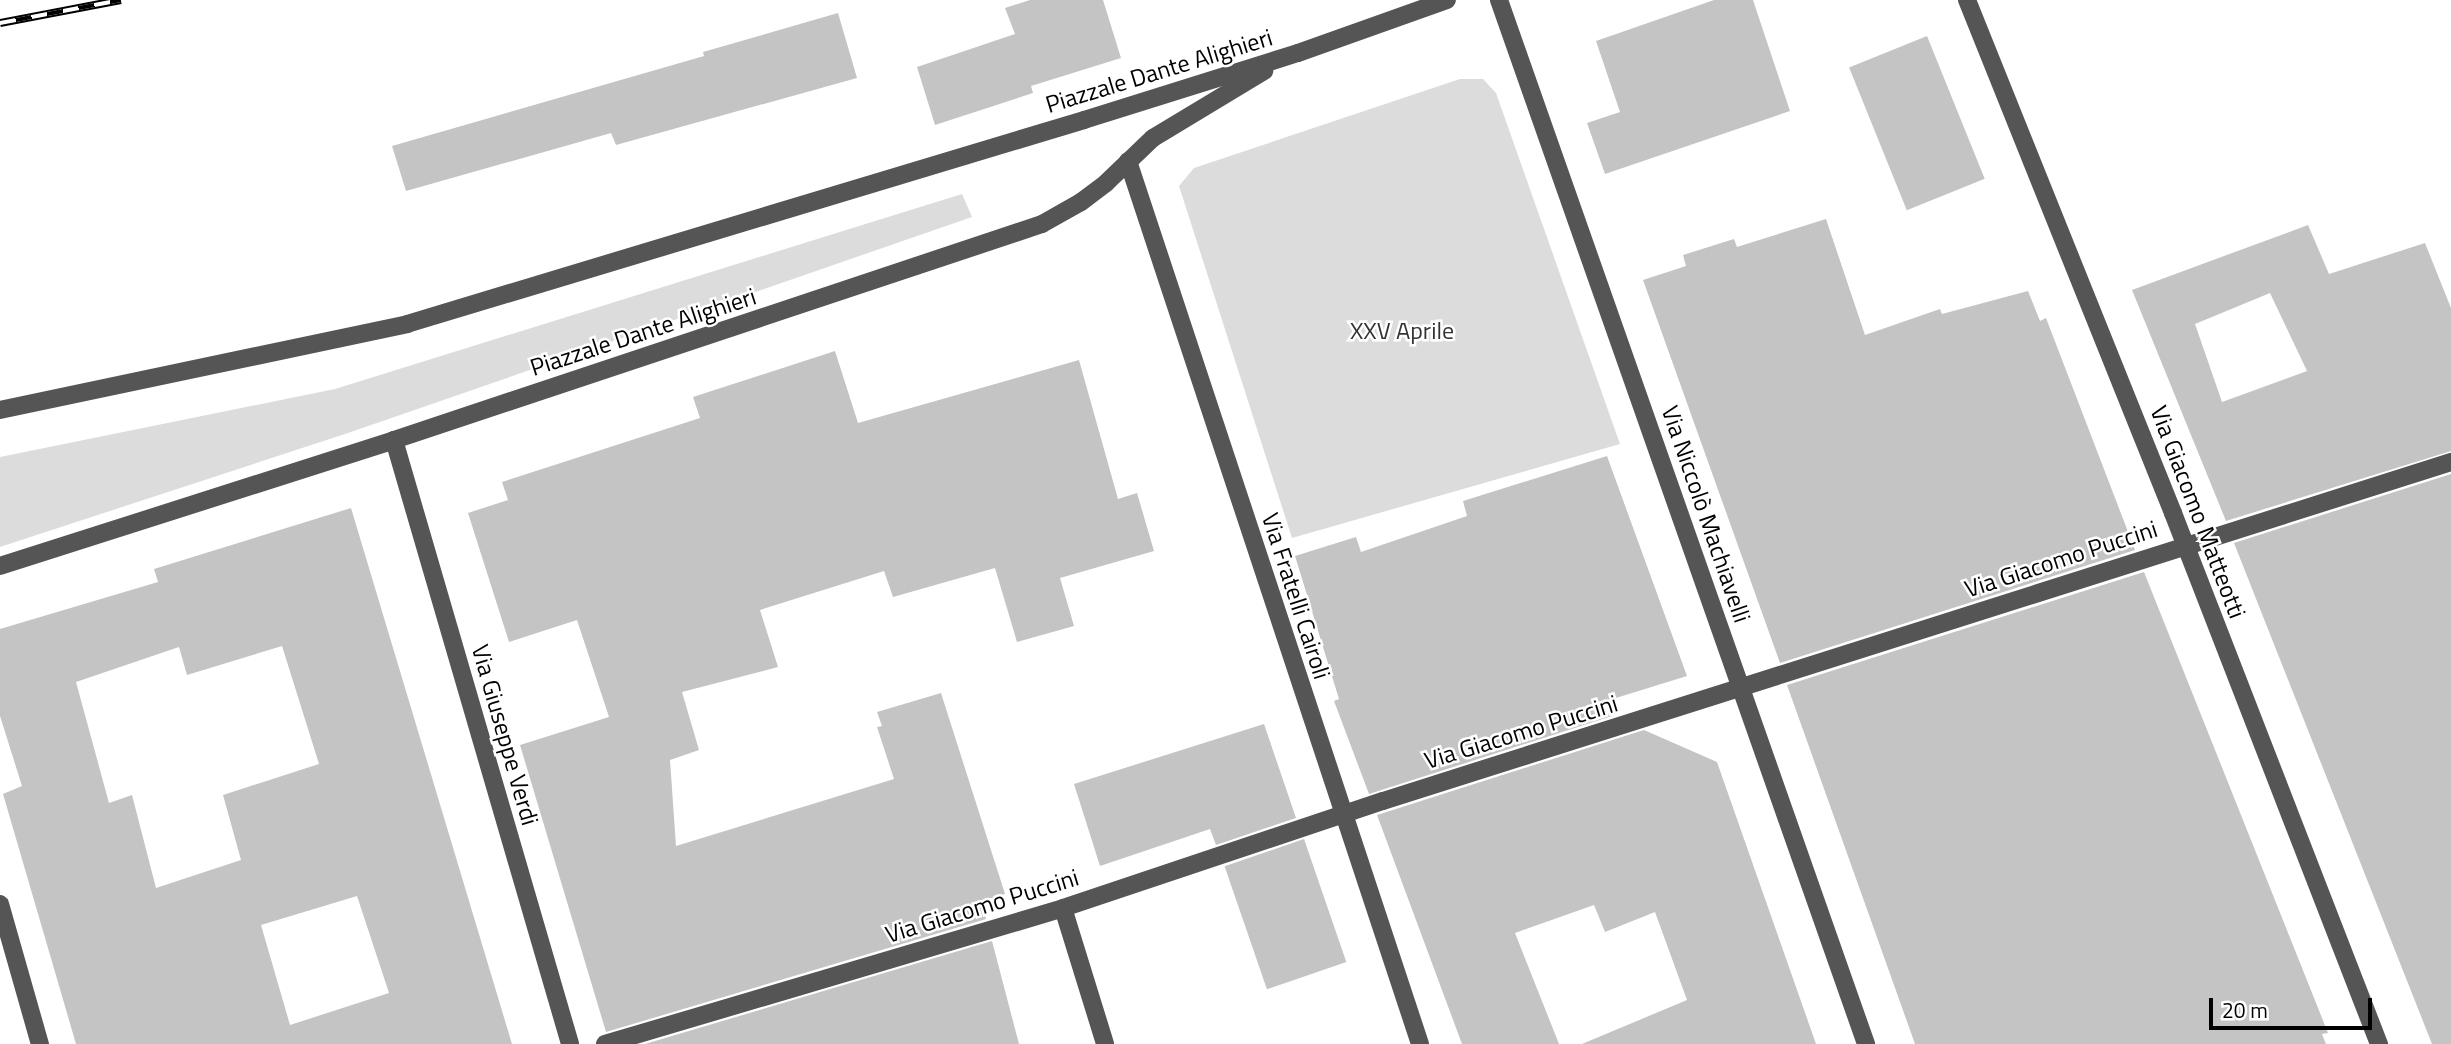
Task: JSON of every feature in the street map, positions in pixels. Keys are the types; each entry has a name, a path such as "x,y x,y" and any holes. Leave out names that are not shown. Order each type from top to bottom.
{"street":[{"path":"1298,53 1447,0"},
{"name":"Via Niccolò Machiavelli","path":"1499,0 1866,1044"},
{"name":"Via Giacomo Matteotti","path":"1967,0 2379,1044"},
{"name":"Piazzale Dante Alighieri","path":"0,566 394,440 1042,224 1081,202 1153,138 1178,121 1298,53"},
{"name":"Piazzale Dante Alighieri","path":"0,410 407,324 1298,53"},
{"name":"Via Fratelli Cairoli","path":"1128,161 1420,1044"},
{"name":"Via Giuseppe Verdi","path":"394,440 570,1044"},
{"name":"Via Giacomo Puccini","path":"605,1044 1063,908 1342,814 2451,462"},
{"path":"0,904 40,1044"},
{"path":"1063,908 1105,1044"}],"green space":[{"name":"XXV Aprile","path":"1460,79 1483,79 1496,93 1620,444 1292,538 1179,186 1194,168"},
{"path":"962,194 972,217 348,433 0,547 0,457 335,389"}],"building":[{"path":"1030,0 1103,0 1121,58 1031,86 1033,93 935,125 917,67 1015,34 1005,8"},
{"path":"1714,0 1753,0 1790,111 1605,174 1587,123 1620,112 1596,41"},
{"path":"838,13 857,78 616,145 611,133 406,191 392,146 704,56 703,52"},
{"path":"1927,36 1985,179 1907,210 1849,67"},
{"path":"1826,219 1865,335 1940,309 1942,314 2028,291 2040,321 2046,318 2135,550 1780,663 1643,280 1686,266 1683,255 1734,239 1737,247"},
{"path":"2308,225 2329,274 2425,243 2451,308 2451,451 2226,521 2132,290","holes":["2270,293 2307,371 2222,402 2195,324"]},
{"path":"835,351 858,423 1079,360 1118,499 1137,493 1154,551 1060,578 1074,626 1017,642 995,568 893,597 884,571 760,610 778,667 682,692 699,750 670,760 676,846 894,779 877,727 882,726 877,712 941,693 1005,894 981,901 986,919 606,1032 520,745 609,717 577,620 509,642 468,513 508,500 502,482 700,418 693,397"},
{"path":"1607,456 1687,676 1590,706 1612,716 1369,794 1334,701 1339,699 1295,556 1356,537 1361,552 1467,516 1463,501"},
{"path":"2451,474 2451,1044 2432,1044 2234,543"},
{"path":"351,508 512,1044 76,1044 3,794 22,786 0,716 0,629 158,582 154,569","holes":["282,646 319,764 223,795 241,860 156,888 132,795 109,803 76,682 179,647 187,675","357,896 389,993 290,1025 261,925"]},
{"path":"2144,572 2328,1033 2322,1034 2326,1044 1915,1044 1787,685"},
{"path":"1264,724 1296,818 1216,845 1210,829 1100,866 1074,784"},
{"path":"1644,730 1717,762 1816,1044 1582,1044 1687,1000 1655,912 1605,932 1594,905 1515,933 1559,1044 1462,1044 1377,815"},
{"path":"1304,839 1346,962 1267,989 1225,866"},
{"path":"992,941 1019,1044 645,1044"}],"railway":[{"path":"0,23 121,0"}]}
